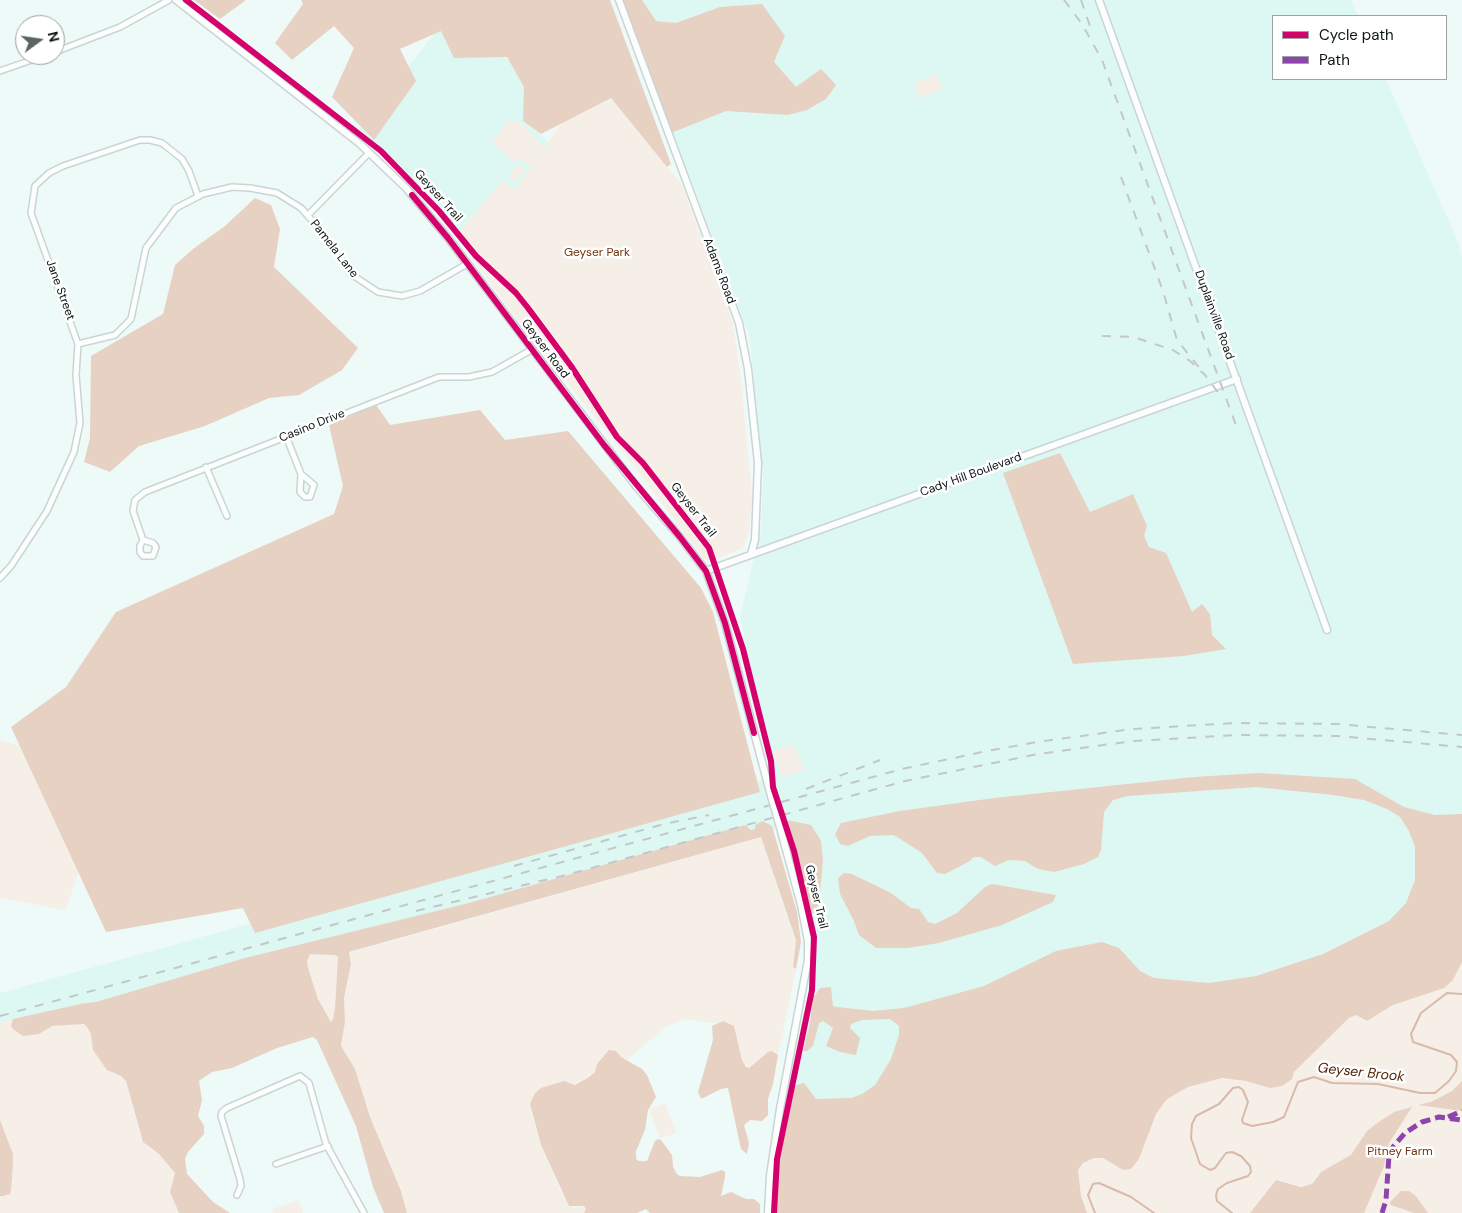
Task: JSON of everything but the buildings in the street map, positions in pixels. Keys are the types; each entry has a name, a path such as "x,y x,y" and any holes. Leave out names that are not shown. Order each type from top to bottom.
{"street":[{"path":"65,48 120,27 169,0"},
{"name":"Geyser Road","path":"176,0 258,62 369,153 420,203 625,472 680,537 706,572 728,632 802,905 808,940 808,960 780,1109 770,1176 768,1213"},
{"name":"Adams Road","path":"619,0 739,323 748,369 758,463 755,540 751,554"},
{"name":"Duplainville Road","path":"1099,0 1238,379 1327,630"},
{"path":"0,71 17,65"},
{"name":"Jane Street","path":"0,578 20,554 47,512 74,452 80,422 76,375 78,344 31,213 35,186 49,173 63,166 140,140 150,140 162,144 182,159 190,171 198,196"},
{"path":"308,215 369,153"},
{"name":"Pamela Lane","path":"78,344 115,334 131,319 146,248 176,208 198,196 232,187 268,190 277,193 301,208 323,233 351,274 372,289 384,294 402,296 420,292 467,264"},
{"name":"Casino Drive","path":"143,540 133,511 133,505 138,496 206,467 439,377 469,376 492,372 531,350"},
{"name":"Cady Hill Boulevard","path":"706,572 751,554 1238,379"},
{"path":"286,436 301,474"},
{"path":"206,467 227,516"},
{"path":"237,1195 241,1186 240,1179 221,1116 222,1112 227,1108 300,1076 306,1079 317,1106 328,1146 364,1213"},
{"path":"276,1164 328,1146"}],"shaded area":[{"path":"194,0 246,0 220,19"},
{"path":"301,0 610,0 671,164 667,167 611,98 541,134 523,121 524,87 507,57 454,58 441,31 400,49 416,81 374,140 332,97 354,48 334,26 292,60 275,43 303,4"},
{"path":"623,0 1351,0 1358,15 1272,15 1272,80 1386,80 1457,240 1462,257 1462,822 1437,915 1012,1213 772,1213 774,1160 812,978 811,933 770,778 740,617 761,529 763,480 750,337"},
{"path":"623,0 642,0 656,21 676,23 720,7 762,4 785,36 774,62 796,87 821,69 836,85 826,99 807,110 788,115 726,111 671,133"},
{"path":"441,25 501,53 531,86 525,121 548,142 515,190 502,181 457,234 385,155 358,131"},
{"path":"255,198 271,205 280,229 274,267 358,348 342,370 299,395 269,398 205,426 139,446 110,472 84,462 90,438 91,356 163,314 175,265 193,249 225,226"},
{"path":"376,405 390,425 480,410 505,440 568,431 701,588 713,612 760,792 255,933 243,908 106,932 11,727 66,687 116,612 334,514 343,486 329,425"},
{"path":"1060,453 1090,512 1133,494 1147,526 1144,536 1149,547 1166,553 1192,612 1202,604 1210,614 1212,635 1226,649 1184,656 1073,664 1003,473"},
{"path":"1258,773 1355,779 1404,807 1435,815 1462,814 1462,962 1453,980 1444,988 1393,1005 1367,1021 1356,1015 1349,1018 1294,1072 1292,1079 1282,1086 1270,1088 1246,1081 1222,1078 1188,1087 1166,1100 1156,1114 1139,1159 1131,1169 1123,1170 1103,1158 1094,1158 1083,1163 1078,1170 1081,1196 1087,1213 776,1213 780,1142 793,1086 804,1083 816,1099 851,1098 862,1094 875,1085 891,1059 899,1035 899,1026 890,1019 862,1020 851,1024 850,1028 860,1038 856,1055 840,1052 826,1046 833,1028 823,1021 819,1023 813,1046 807,1051 803,1051 810,1023 813,998 820,988 831,987 833,1006 837,1007 873,1011 904,1008 984,986 1056,951 1102,942 1119,948 1140,971 1154,978 1209,983 1256,976 1323,954 1389,921 1406,903 1415,880 1415,847 1409,831 1400,817 1387,809 1364,800 1256,787 1128,796 1113,800 1104,812 1101,850 1098,857 1084,864 1054,872 1038,869 1025,861 1009,860 995,866 981,857 974,857 945,874 937,873 922,853 894,835 870,836 848,846 840,844 835,834 841,823 900,811 994,798 1194,777"},
{"path":"762,780 776,830 301,963 0,1035 0,993 289,913 624,815"},
{"path":"787,820 811,825 821,841 823,861 820,891 817,910 812,914"},
{"path":"762,821 772,826 797,912 801,942 796,969 793,967 796,940 761,837 349,952 351,964 344,998 345,1022 341,1046 355,1069 370,1117 401,1191 407,1213 384,1213 373,1187 356,1126 317,1040 313,1037 277,1048 232,1068 212,1072 199,1081 202,1100 198,1116 204,1126 204,1134 188,1152 185,1159 187,1174 213,1202 230,1213 179,1213 170,1192 175,1173 159,1154 143,1142 126,1081 121,1076 107,1070 93,1050 91,1034 87,1027 84,1024 52,1026 39,1034 23,1036 11,1026 13,1019 96,1002 245,958 469,903 745,825 751,830 755,829 755,825","holes":["310,954 335,955 338,957 335,1008 331,1022 318,999 307,961"]},
{"path":"844,873 852,874 891,893 911,908 919,909 928,922 935,924 957,913 985,887 992,884 1056,895 1053,902 1002,925 939,943 908,948 876,948 859,935 840,894 838,878"},
{"path":"723,1021 734,1026 742,1060 746,1067 749,1068 768,1052 772,1051 778,1055 773,1084 768,1099 768,1115 762,1121 750,1120 744,1125 749,1143 747,1154 741,1149 728,1088 721,1089 701,1099 698,1092 713,1040 712,1026"},
{"path":"609,1050 616,1051 621,1057 642,1069 647,1075 656,1097 648,1110 645,1130 636,1151 636,1159 647,1161 655,1141 661,1140 672,1155 673,1167 677,1174 680,1176 700,1177 722,1170 725,1172 725,1177 721,1196 731,1192 746,1199 754,1199 760,1204 760,1213 650,1213 646,1209 637,1213 584,1213 586,1209 584,1206 569,1206 541,1145 530,1104 535,1093 541,1088 564,1081 575,1085 589,1077 595,1072 597,1064"},
{"path":"1462,1081 1462,1111 1418,1105 1431,1102 1452,1091"},
{"path":"1412,1107 1389,1143 1384,1166 1364,1213 1250,1213 1276,1180 1301,1187 1312,1184 1321,1172 1351,1155 1367,1131 1394,1112"},
{"path":"0,1120 13,1154 11,1190 10,1194 3,1196 0,1196"},
{"path":"1401,1191 1409,1191 1416,1196 1428,1213 1414,1213 1391,1205 1390,1202"}],"green space":[{"path":"937,74 942,89 919,98 914,83"},
{"name":"Geyser Park","path":"611,98 682,185 733,323 741,378 752,497 749,532 743,548 714,560 704,559 634,466 566,381 564,382 480,269 457,234 502,181 515,190 536,160 529,167 520,158 514,162 492,143 508,120 521,123 544,148 562,122"},
{"path":"518,164 526,170 515,182 508,176"},
{"path":"0,740 45,754 85,852 66,910 0,898"},
{"path":"793,744 805,769 782,777 773,751"},
{"path":"761,837 796,940 793,967 796,969 778,1055 776,1053 757,1061 749,1068 742,1060 737,1037 723,1021 715,1023 684,1019 664,1028 627,1060 621,1057 604,1055 595,1072 574,1085 568,1081 531,1113 541,1145 561,1191 573,1208 584,1206 586,1209 584,1213 407,1213 401,1191 370,1117 355,1069 341,1046 345,1022 344,998 351,964 349,953"},
{"path":"310,954 335,955 338,957 335,1008 331,1022 318,999 308,968 307,961"},
{"name":"Pitney Farm","path":"1462,962 1462,1213 1356,1213 1318,1174 1312,1184 1305,1187 1276,1180 1250,1213 1087,1213 1081,1196 1078,1170 1083,1163 1094,1158 1103,1158 1123,1170 1131,1169 1139,1159 1156,1114 1166,1100 1188,1087 1222,1078 1246,1081 1270,1088 1291,1079 1294,1072 1349,1018 1356,1015 1367,1021 1393,1005 1453,980"},
{"path":"13,1019 11,1026 39,1034 52,1026 84,1024 87,1027 91,1034 93,1050 113,1074 121,1076 126,1081 141,1138 149,1148 159,1154 175,1173 170,1192 179,1213 0,1213 0,1196 3,1196 13,1162 13,1154 0,1120 0,1023"},
{"path":"665,1103 676,1133 660,1139 649,1109"},
{"path":"299,1200 303,1213 273,1213 272,1209"}],"waterway":[{"name":"Geyser Brook","path":"1232,1213 1217,1201 1218,1189 1227,1183 1248,1176 1251,1172 1250,1166 1241,1156 1232,1152 1226,1153 1215,1168 1210,1170 1200,1164 1191,1138 1192,1124 1196,1116 1219,1104 1233,1088 1239,1087 1243,1090 1248,1102 1242,1120 1243,1123 1252,1126 1273,1122 1284,1117 1298,1082 1314,1077 1332,1083 1378,1084 1420,1093 1435,1093 1449,1081 1456,1071 1457,1062 1451,1055 1413,1042 1411,1034 1421,1013 1447,993 1462,994"},
{"name":"Geyser Brook","path":"1095,1213 1088,1195 1093,1184 1099,1183 1131,1197 1154,1213"}],"railway":[{"path":"1064,0 1082,24 1102,60 1237,428"},
{"path":"1081,0 1092,32"},
{"path":"1121,177 1163,291 1177,340 1205,375"},
{"path":"1102,336 1133,337 1173,350 1190,361 1205,375 1223,399"},
{"path":"0,1016 902,769 987,751 1132,729 1237,723 1337,724 1462,735"},
{"path":"416,911 570,874 905,781 1038,754 1133,741 1238,735 1337,736 1462,747"},
{"path":"806,789 880,760"},
{"path":"514,866 664,824 709,815"}],"marked path":[{"path":"1448,1117 1462,1111"},
{"path":"1382,1213 1386,1200 1389,1155 1405,1133 1422,1122 1439,1117 1462,1120"}],"cycle path":[{"name":"Geyser Trail","path":"186,0 381,151 439,211 476,256 516,293 571,366 617,437 643,463 709,548 743,649 771,761 773,787 794,851 814,937 812,990 777,1159 774,1213"},
{"path":"412,195 448,238 604,445 706,571 725,623 754,733"}]}
